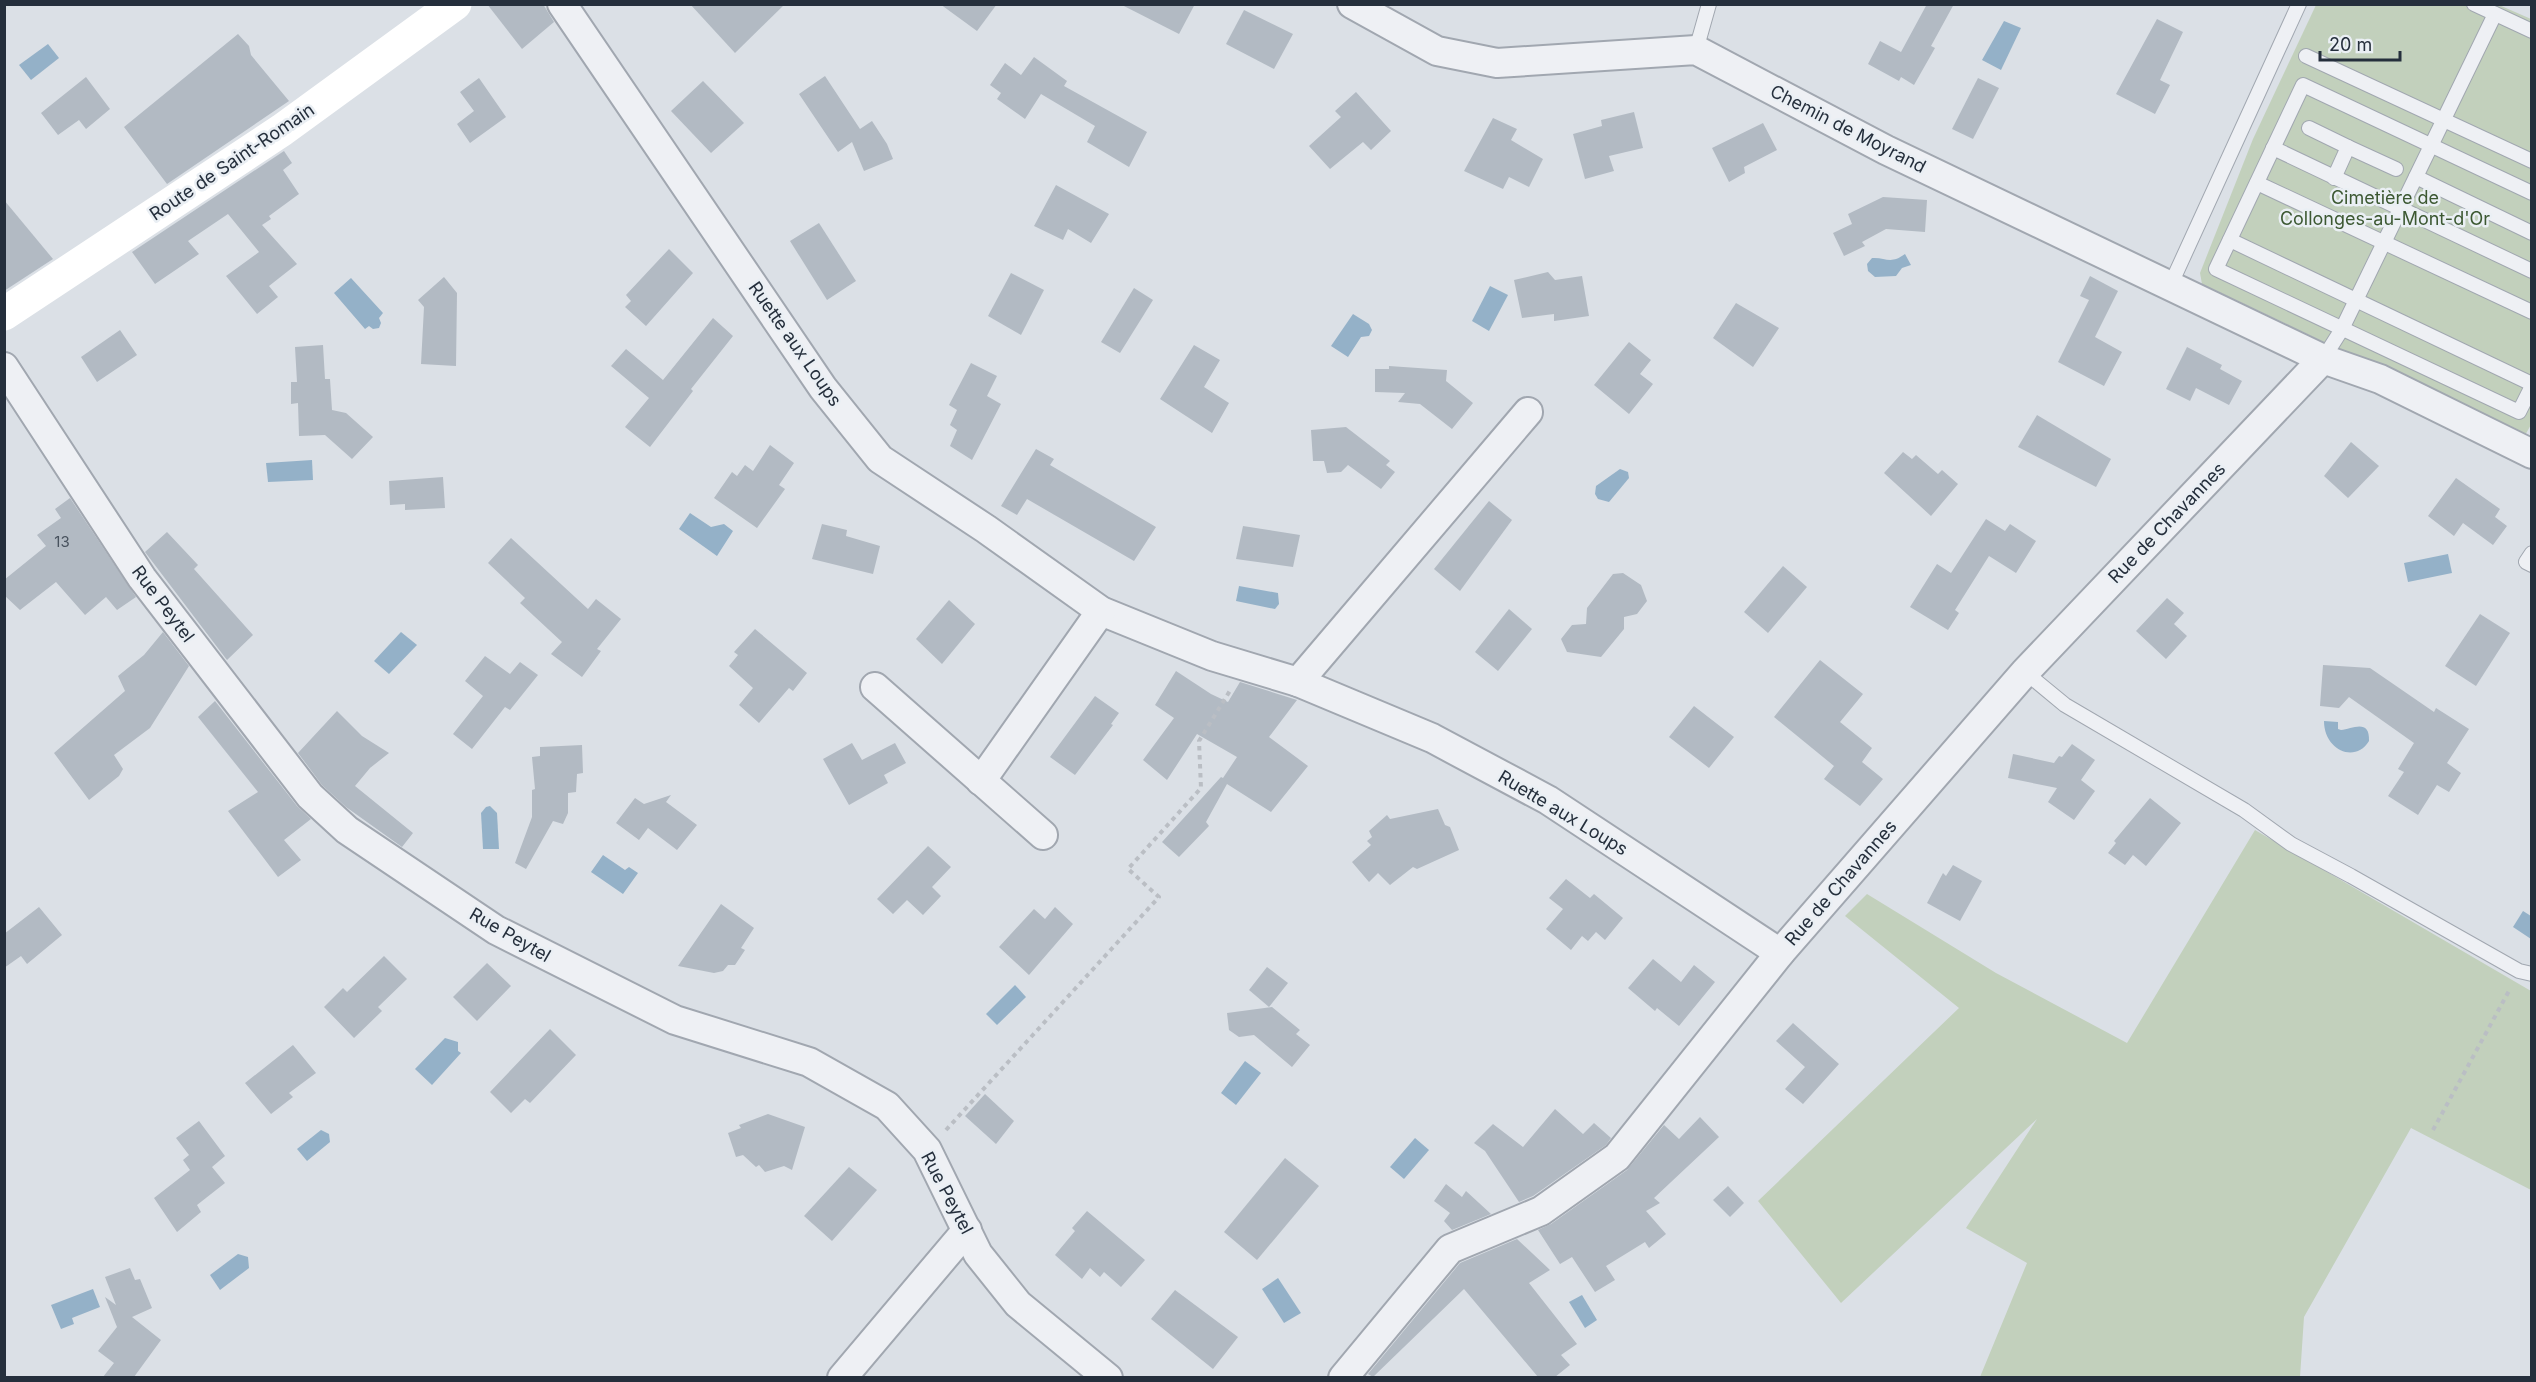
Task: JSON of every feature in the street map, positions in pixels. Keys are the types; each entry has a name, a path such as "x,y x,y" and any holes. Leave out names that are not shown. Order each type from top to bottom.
{"main road":[{"name":"Route de Saint-Romain","path":"4,314 282,130 455,4"}],"street":[{"name":"Ruette aux Loups","path":"562,4 823,388 880,459 986,529 1101,610 1212,656 1298,682 1432,738 1548,800 1780,953"},
{"path":"1352,4 1437,51 1497,63 1696,50"},
{"name":"Chemin de Moyrand","path":"1696,50 1886,150 2323,359 2380,379 2532,454"},
{"name":"Rue de Chavannes","path":"1343,1377 1450,1249 1541,1211 1617,1157 1780,953 2025,672 2323,359"},
{"name":"Rue Peytel","path":"4,367 142,578 310,796 347,830 496,930 567,967 675,1020 809,1062 887,1106 927,1150 978,1254 1018,1304 1108,1377"},
{"path":"1298,682 1528,412"},
{"path":"981,781 1101,610"},
{"path":"875,687 1043,835"},
{"path":"842,1377 967,1230"}],"lane":[{"path":"1696,50 1709,4"},
{"path":"2170,286 2299,4"},
{"path":"2474,4 2532,31"},
{"path":"2323,359 2342,329 2495,14"},
{"path":"2306,56 2532,161"},
{"path":"2230,240 2532,385 2519,412 2216,269 2303,85 2532,193"},
{"path":"2309,128 2396,169"},
{"path":"2334,178 2348,147"},
{"path":"2273,148 2399,210 2532,271"},
{"path":"2416,177 2532,233"},
{"path":"2257,183 2532,312"},
{"path":"2532,553 2526,562 2532,565"},
{"path":"2025,672 2065,705 2244,810 2290,844 2525,973"}],"path":[{"path":"927,1150 1159,897 1128,869 1201,788 1200,741 1244,666"},
{"path":"2433,1130 2525,973"}],"green space":[{"name":"Cimetière de Collonges-au-Mont-d'Or","path":"2316,5 2499,5 2531,19 2532,423 2524,437 2202,284 2200,273 2253,139"},
{"path":"2255,830 2531,991 2531,1190 2411,1128 2304,1317 2300,1377 1980,1377 2027,1263 1966,1228 2037,1119 1841,1303 1758,1201 1959,1008 1845,916 1867,894 1996,973 2127,1043"}],"water":[{"path":"2004,21 2021,28 2001,70 1982,60"},
{"path":"48,44 59,58 31,80 19,65"},
{"path":"1905,254 1911,265 1902,268 1896,276 1875,277 1868,271 1867,264 1872,258 1892,260"},
{"path":"351,278 383,313 379,318 381,323 379,328 373,329 369,326 365,329 334,293"},
{"path":"1490,286 1508,295 1489,331 1472,321"},
{"path":"1353,314 1369,324 1372,330 1369,336 1361,337 1348,357 1331,346"},
{"path":"312,460 313,480 268,482 266,463"},
{"path":"1620,469 1628,472 1629,478 1609,502 1598,499 1595,494 1596,486"},
{"path":"690,513 711,527 724,524 733,531 717,556 679,529"},
{"path":"2448,554 2452,573 2408,582 2404,563"},
{"path":"1239,586 1278,593 1279,604 1275,609 1236,601"},
{"path":"401,632 417,645 389,674 374,661"},
{"path":"2324,721 2338,722 2338,729 2341,730 2363,727 2367,729 2369,741 2356,752 2341,750 2329,740"},
{"path":"490,806 497,813 499,849 483,849 481,813"},
{"path":"603,855 625,870 629,867 638,873 623,894 591,872"},
{"path":"2523,911 2531,916 2531,939 2513,927"},
{"path":"1015,985 1026,997 997,1025 986,1014"},
{"path":"445,1038 458,1042 458,1051 461,1053 432,1085 415,1069"},
{"path":"1245,1061 1261,1073 1236,1105 1221,1093"},
{"path":"321,1130 329,1134 330,1142 307,1161 297,1149"},
{"path":"1415,1138 1429,1150 1404,1179 1390,1167"},
{"path":"238,1254 248,1257 249,1268 220,1290 210,1275"},
{"path":"1278,1278 1301,1313 1284,1323 1262,1289"},
{"path":"93,1289 100,1307 72,1318 74,1324 61,1329 51,1305"},
{"path":"1582,1295 1597,1320 1585,1328 1569,1302"}],"building":[{"path":"487,4 543,4 554,22 522,49"},
{"path":"690,4 785,4 735,53"},
{"path":"940,4 997,4 977,31"},
{"path":"1120,4 1195,4 1179,34"},
{"path":"1927,4 1954,4 1931,46 1935,48 1914,85 1901,77 1899,81 1868,64 1880,41 1901,52"},
{"path":"1244,10 1293,34 1274,69 1226,44"},
{"path":"2157,19 2183,32 2160,80 2170,85 2155,114 2116,94"},
{"path":"238,34 249,46 251,55 289,101 167,184 124,127"},
{"path":"1034,57 1067,81 1064,86 1147,132 1129,167 1087,142 1095,126 1041,94 1025,119 997,99 1001,93 990,85 1005,63 1021,75"},
{"path":"825,76 860,129 872,121 887,144 893,159 864,171 852,142 838,152 799,94"},
{"path":"86,77 110,109 86,129 79,120 58,135 41,113"},
{"path":"479,78 506,117 470,143 457,124 474,111 460,92"},
{"path":"1978,78 1999,88 1973,139 1952,129"},
{"path":"703,81 744,123 711,153 671,111"},
{"path":"1356,92 1391,131 1371,150 1363,142 1330,169 1309,146 1341,117 1335,111"},
{"path":"1634,112 1643,148 1609,156 1614,171 1585,179 1573,134 1602,126 1601,120"},
{"path":"1493,118 1517,129 1511,140 1543,159 1529,187 1509,177 1503,189 1464,171"},
{"path":"1763,123 1777,150 1744,167 1745,173 1729,182 1712,148"},
{"path":"284,151 292,163 283,170 299,194 269,216 271,219 262,225 297,264 269,286 278,297 257,314 226,276 259,252 228,214 188,241 199,254 155,284 132,252"},
{"path":"1056,185 1109,214 1091,243 1068,229 1063,240 1034,226"},
{"path":"1883,197 1927,200 1925,232 1886,229 1862,242 1865,246 1844,256 1833,233 1852,224 1848,214"},
{"path":"4,200 53,259 4,291"},
{"path":"819,223 856,281 827,300 790,241"},
{"path":"669,249 693,273 646,326 625,307 631,301 626,295"},
{"path":"1548,272 1555,280 1582,276 1589,316 1554,321 1554,314 1522,318 1514,280"},
{"path":"1011,273 1044,290 1021,335 988,316"},
{"path":"2090,276 2118,291 2095,337 2122,352 2104,386 2058,362 2089,300 2080,296"},
{"path":"444,277 457,293 456,366 421,364 424,307 418,300"},
{"path":"1134,288 1153,300 1120,353 1101,342"},
{"path":"1736,303 1779,328 1753,367 1713,338"},
{"path":"713,318 733,336 691,389 693,391 650,447 625,427 649,398 611,366 626,349 663,380"},
{"path":"120,330 137,355 97,382 81,357"},
{"path":"1629,342 1651,360 1640,374 1653,384 1629,414 1594,385"},
{"path":"323,345 325,379 330,379 332,410 346,413 373,437 352,459 325,435 299,436 298,403 291,404 291,382 297,382 295,347"},
{"path":"1194,345 1220,360 1204,387 1229,403 1212,433 1160,399"},
{"path":"2187,347 2222,365 2220,369 2242,381 2229,405 2196,388 2190,401 2166,389"},
{"path":"971,363 997,376 987,396 1001,404 972,460 950,446 957,430 950,425 957,410 949,405"},
{"path":"1389,366 1447,370 1446,381 1473,403 1452,429 1420,404 1398,402 1405,393 1375,392 1375,369 1389,369"},
{"path":"2037,415 2111,459 2096,487 2018,447"},
{"path":"1346,427 1390,461 1386,465 1395,472 1381,489 1348,465 1341,472 1327,473 1324,461 1313,461 1311,430"},
{"path":"2351,442 2379,466 2348,498 2324,476"},
{"path":"770,445 794,463 779,485 785,489 757,528 714,498 732,472 737,476 745,465 753,471"},
{"path":"1036,449 1054,459 1050,465 1156,527 1134,561 1027,499 1017,515 1001,506"},
{"path":"1903,452 1912,459 1916,455 1938,474 1942,470 1958,484 1931,516 1884,473"},
{"path":"443,477 445,508 405,510 405,504 390,505 389,481"},
{"path":"2456,478 2500,509 2495,517 2507,526 2493,545 2463,523 2454,536 2428,516"},
{"path":"70,498 136,597 117,610 106,597 85,615 56,582 20,610 4,595 4,580 46,546 37,535 61,518 55,509"},
{"path":"1489,501 1512,520 1460,591 1434,569"},
{"path":"1986,519 2005,531 2010,524 2036,541 2016,573 1989,556 1955,610 1959,613 1948,630 1910,607 1937,564 1951,573"},
{"path":"822,524 847,530 846,536 880,546 873,574 812,559"},
{"path":"1243,526 1300,535 1293,567 1236,559"},
{"path":"167,532 198,565 194,569 253,635 227,660 145,552"},
{"path":"511,538 588,609 596,599 621,619 597,649 601,651 582,677 551,654 562,642 520,603 525,598 488,563"},
{"path":"1783,566 1807,587 1768,633 1744,612"},
{"path":"1623,573 1641,585 1647,601 1637,614 1624,617 1624,629 1601,657 1567,652 1561,639 1572,625 1586,624 1587,608 1613,574"},
{"path":"2167,598 2184,613 2174,624 2187,636 2166,659 2136,631"},
{"path":"949,600 975,624 942,664 916,639"},
{"path":"1509,609 1532,629 1498,671 1475,652"},
{"path":"2480,614 2510,633 2476,686 2445,666"},
{"path":"755,629 807,673 793,691 789,688 759,723 739,705 753,688 729,666 738,655 734,652"},
{"path":"163,632 189,666 150,728 114,755 123,769 119,776 89,800 54,753 125,691 118,676 144,655"},
{"path":"485,656 510,674 520,662 538,675 510,710 505,707 472,749 453,734 483,696 465,681"},
{"path":"1820,660 1863,694 1840,722 1872,748 1862,762 1883,779 1860,806 1824,779 1834,766 1774,717"},
{"path":"2323,665 2370,668 2434,712 2436,708 2469,729 2447,763 2461,773 2449,792 2437,785 2418,815 2388,796 2404,772 2398,769 2414,743 2349,697 2339,708 2320,706"},
{"path":"1176,671 1211,694 1228,702 1240,682 1297,700 1269,737 1308,766 1271,812 1227,784 1206,822 1209,826 1179,857 1162,842 1221,777 1223,778 1237,757 1197,734 1167,780 1143,760 1174,718 1155,705"},
{"path":"1095,696 1119,713 1111,724 1113,725 1075,775 1050,757"},
{"path":"215,701 297,806 311,819 284,840 301,860 278,877 228,811 258,792 198,717"},
{"path":"1694,706 1734,737 1709,768 1669,737"},
{"path":"337,711 362,736 389,753 370,768 355,786 413,833 402,847 346,807 322,785 298,753"},
{"path":"852,743 862,760 895,743 906,763 884,775 888,783 849,805 823,759"},
{"path":"2072,744 2095,760 2081,780 2095,791 2074,820 2048,802 2057,788 2008,778 2013,754 2054,763"},
{"path":"582,745 583,773 577,774 576,792 568,793 568,813 563,824 553,821 526,869 515,863 532,817 532,790 535,789 532,757 540,756 540,747"},
{"path":"671,795 666,802 697,825 677,850 648,828 639,840 616,823 635,798 644,804"},
{"path":"2150,798 2181,823 2146,866 2133,855 2125,865 2108,853 2116,843 2114,841"},
{"path":"1438,809 1445,825 1450,827 1459,850 1417,869 1413,867 1390,885 1378,873 1369,882 1352,862 1371,845 1367,841 1372,837 1369,831 1387,815 1390,819"},
{"path":"928,846 951,867 932,887 941,896 923,915 907,900 893,914 877,899"},
{"path":"1953,865 1982,881 1960,921 1927,903 1943,873 1946,876"},
{"path":"1566,879 1590,898 1594,894 1623,918 1605,940 1596,932 1588,941 1582,936 1571,950 1546,929 1563,909 1549,898"},
{"path":"721,904 754,928 741,948 745,950 735,965 728,965 723,971 714,973 678,966"},
{"path":"39,907 62,935 27,964 21,956 4,968 4,934"},
{"path":"1055,907 1073,924 1029,975 999,947 1034,909 1045,919"},
{"path":"384,956 407,979 378,1007 382,1011 354,1038 324,1007 343,988 347,992"},
{"path":"1653,959 1681,982 1694,965 1715,982 1679,1026 1657,1008 1655,1011 1628,988"},
{"path":"487,963 511,986 477,1021 453,997"},
{"path":"1267,967 1288,983 1269,1007 1249,990"},
{"path":"1272,1007 1300,1030 1296,1034 1310,1045 1292,1067 1254,1035 1239,1037 1229,1030 1227,1013"},
{"path":"1793,1023 1839,1064 1803,1104 1785,1089 1805,1067 1776,1041"},
{"path":"550,1029 576,1055 530,1103 525,1099 511,1113 490,1092"},
{"path":"293,1045 316,1073 289,1093 293,1097 271,1114 245,1083"},
{"path":"985,1094 1014,1121 996,1144 965,1116"},
{"path":"1555,1109 1583,1134 1594,1123 1611,1138 1606,1145 1533,1196 1519,1202 1485,1151 1474,1143 1493,1124 1523,1147"},
{"path":"768,1114 805,1127 792,1170 784,1166 765,1172 759,1165 756,1167 743,1155 736,1157 728,1133 741,1128 739,1125"},
{"path":"1700,1117 1719,1137 1654,1198 1660,1203 1646,1211 1666,1234 1649,1248 1645,1242 1606,1266 1615,1280 1595,1292 1572,1257 1560,1264 1538,1230 1551,1224 1627,1170 1664,1125 1679,1139"},
{"path":"199,1121 225,1156 212,1167 225,1183 197,1205 201,1212 177,1232 154,1198 190,1170 183,1160 189,1155 176,1138"},
{"path":"1285,1158 1319,1186 1257,1260 1224,1232"},
{"path":"849,1167 877,1190 832,1241 804,1216"},
{"path":"1446,1184 1462,1197 1466,1191 1491,1214 1452,1230 1444,1221 1450,1213 1434,1201"},
{"path":"1728,1186 1744,1203 1730,1217 1713,1200"},
{"path":"1087,1211 1145,1260 1121,1287 1104,1272 1100,1277 1090,1268 1082,1279 1055,1255 1075,1231 1072,1228"},
{"path":"1517,1239 1550,1270 1529,1283 1577,1344 1561,1355 1570,1365 1555,1377 1538,1377 1464,1289 1373,1377 1368,1374 1460,1263"},
{"path":"130,1268 135,1280 140,1279 152,1308 132,1317 161,1340 134,1377 103,1377 114,1363 98,1351 117,1327 105,1297 116,1305 105,1277"},
{"path":"1175,1290 1238,1337 1213,1369 1151,1319"}]}
